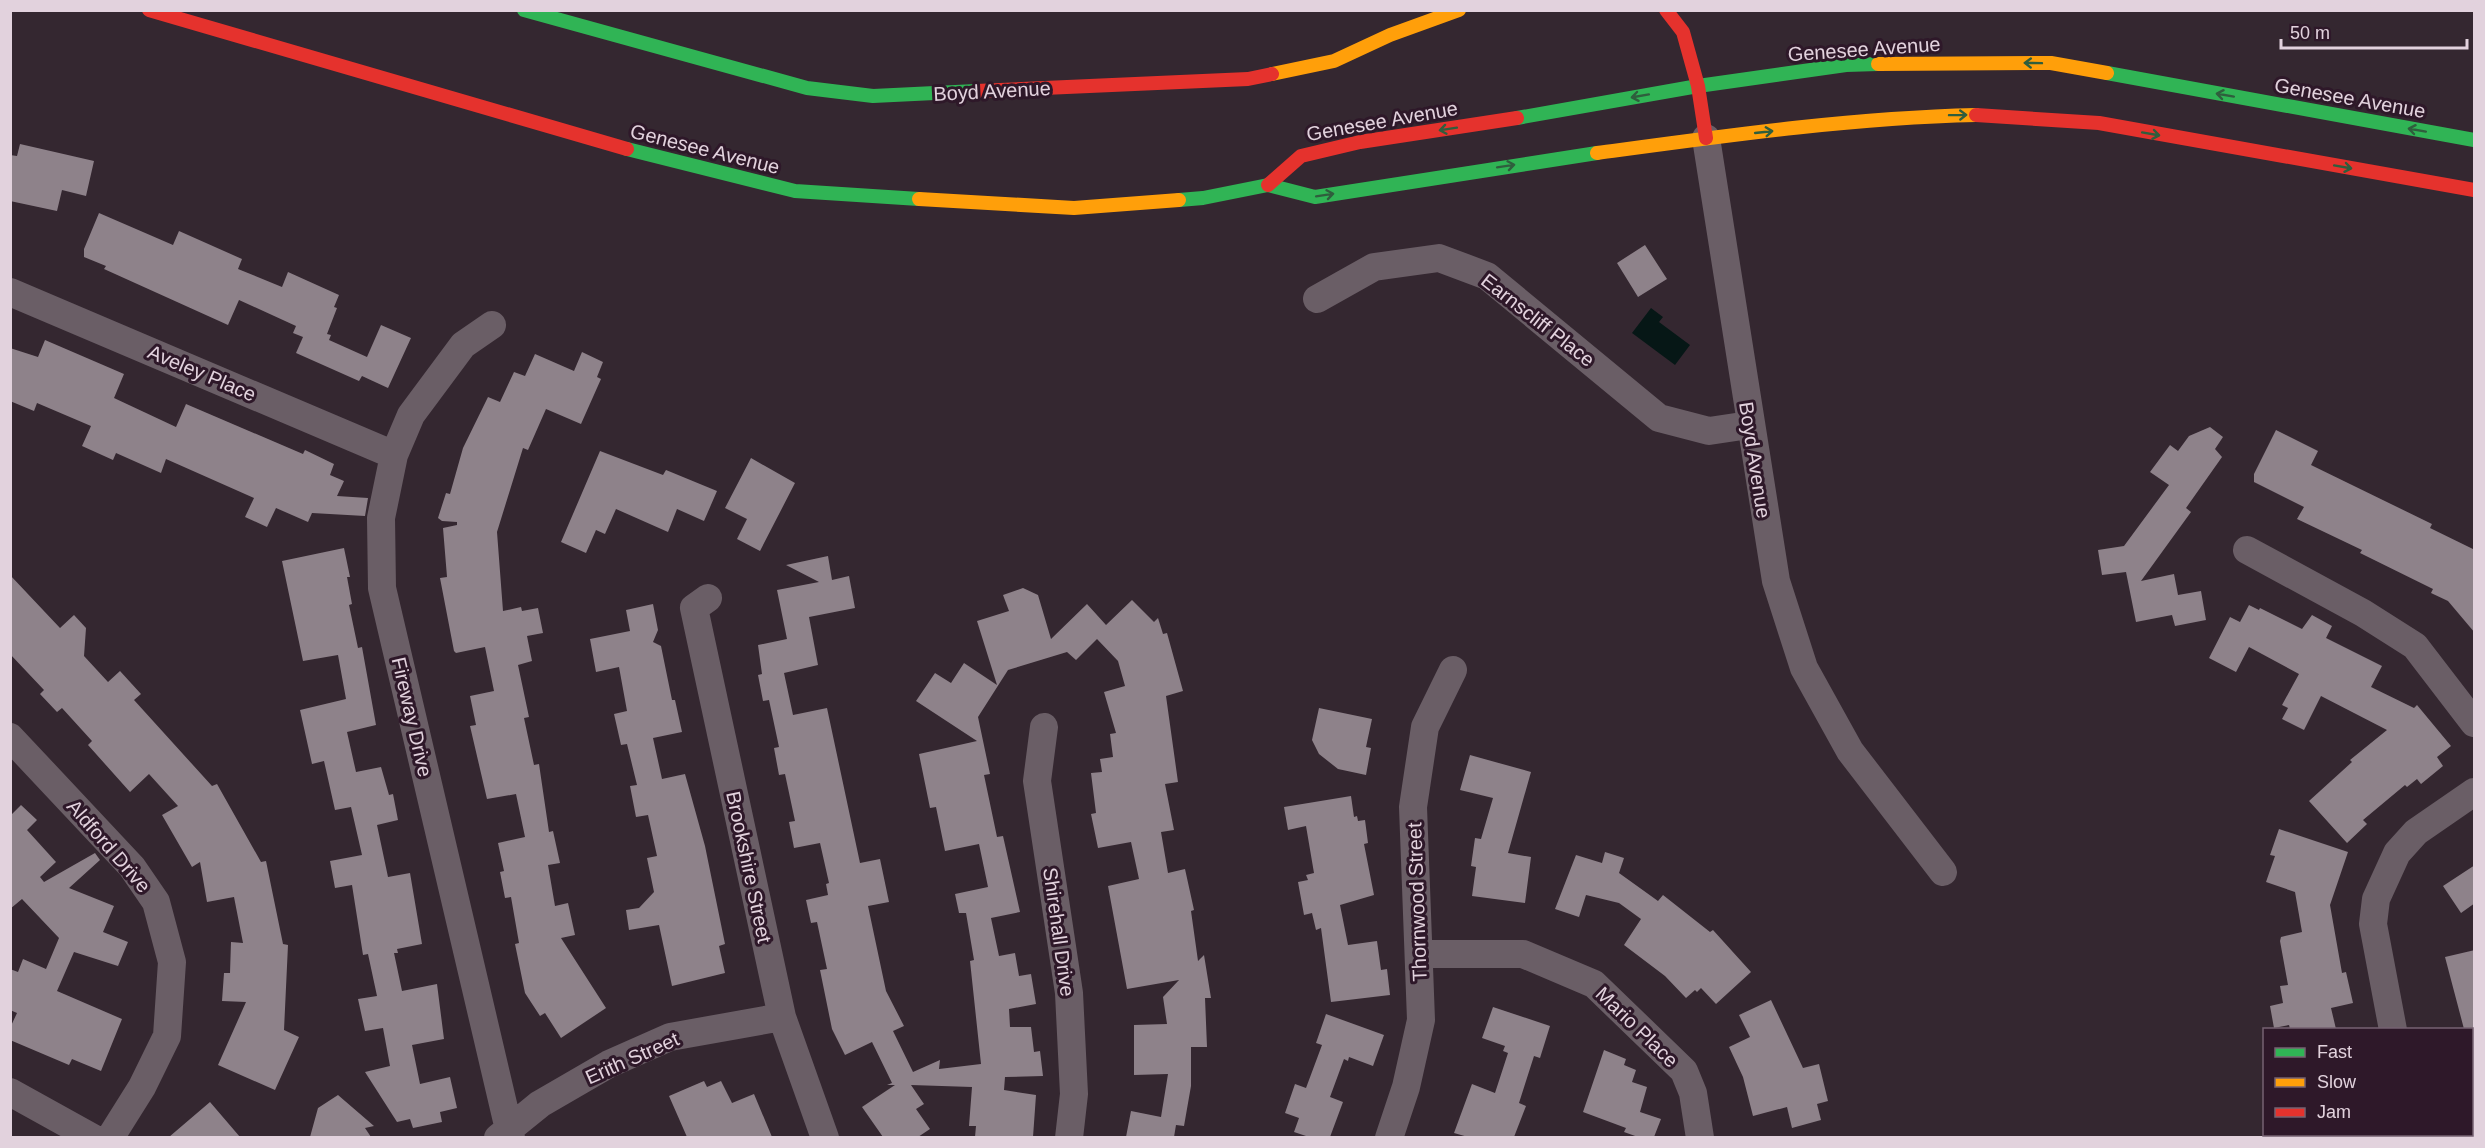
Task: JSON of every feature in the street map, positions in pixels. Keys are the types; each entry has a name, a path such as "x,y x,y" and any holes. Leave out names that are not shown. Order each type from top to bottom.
{"main road":[{"name":"Genesee Avenue","path":"149,10 578,137 795,191 1074,208 1203,198 1268,185 1315,197 1526,163 1706,138 1900,117 1997,115 2099,123 2475,190"},
{"name":"Boyd Avenue","path":"524,10 807,88 873,96 1248,79 1334,61 1390,35 1459,10"},
{"name":"Boyd Avenue","path":"1666,10 1683,32 1698,86 1706,138"},
{"name":"Genesee Avenue","path":"1268,185 1301,156 1360,142 1509,120 1698,86 1846,65 1914,62 2052,63 2475,140"}],"street":[{"name":"Boyd Avenue","path":"1706,138 1749,425 1776,581 1804,668 1851,751 1943,872"},
{"name":"Earnscliff Place","path":"1317,298 1374,267 1439,258 1487,276 1659,418 1709,431 1749,425"},
{"name":"Aveley Place","path":"10,292 394,455"},
{"name":"Fireway Drive","path":"492,325 463,345 411,415 394,455 381,518 382,588 506,1135"},
{"path":"2247,550 2363,613 2415,646 2475,723"},
{"name":"Brookshire Street","path":"708,598 694,608 782,1017 825,1137"},
{"name":"Thornwood Street","path":"1389,1137 1406,1087 1421,1020 1413,807 1425,728 1453,670"},
{"name":"Shirehall Drive","path":"1044,727 1037,781 1069,993 1074,1094 1069,1137"},
{"name":"Aldford Drive","path":"10,737 132,867 156,902 172,962 167,1036 142,1087 110,1137"},
{"path":"2393,1028 2373,924 2376,899 2397,853 2403,846 2416,832 2475,792"},
{"name":"Mario Place","path":"1420,954 1523,954 1594,984 1684,1071 1693,1093 1700,1137"},
{"name":"Erith Street","path":"506,1135 540,1104 609,1064 669,1037 782,1017"},
{"path":"10,1092 93,1137"}],"shaded area":[{"path":"1651,308 1663,317 1659,322 1690,345 1675,365 1632,333"}],"building":[{"path":"20,144 94,161 86,196 62,190 57,211 10,201 10,155 17,156"},
{"path":"99,213 173,245 179,231 242,259 238,269 282,287 288,272 339,295 334,307 337,308 327,334 331,335 329,340 367,357 381,325 411,338 388,388 362,376 359,381 296,353 303,337 293,333 296,326 239,300 228,325 104,269 106,266 84,257 84,249"},
{"path":"1645,245 1667,279 1638,297 1617,263"},
{"path":"45,340 124,374 114,398 176,427 186,404 303,454 305,450 334,464 330,475 344,481 337,496 368,498 365,516 312,513 308,522 276,508 267,527 245,517 254,498 166,459 161,473 116,453 113,460 82,446 91,426 37,403 34,411 10,401 10,348 38,357"},
{"path":"582,352 603,362 597,377 601,379 581,424 546,409 528,450 523,448 497,532 503,611 521,607 522,611 538,608 543,633 527,636 532,661 518,665 529,717 524,718 534,765 539,764 549,832 553,831 560,863 548,865 555,906 568,903 575,935 561,938 606,1008 561,1038 545,1013 540,1016 525,993 515,944 519,943 511,897 505,898 500,872 504,871 498,843 525,837 516,794 487,799 470,726 476,725 470,696 494,691 485,647 456,653 454,651 440,578 447,577 443,528 457,525 457,522 442,521 438,518 446,493 450,494 463,448 488,397 500,402 514,372 525,376 535,354 574,371"},
{"path":"2210,427 2223,437 2215,449 2222,457 2186,508 2191,512 2141,581 2174,574 2178,595 2201,591 2206,620 2175,626 2172,615 2136,622 2126,572 2102,575 2098,550 2124,546 2169,485 2150,472 2170,445 2178,451 2189,436"},
{"path":"2276,430 2318,451 2311,465 2432,524 2430,528 2475,550 2475,633 2448,601 2431,593 2433,589 2360,553 2362,550 2297,519 2304,507 2254,482 2254,474"},
{"path":"600,451 663,475 666,470 717,491 704,521 677,509 668,532 616,509 605,534 596,530 586,553 561,542"},
{"path":"751,458 795,483 760,551 737,539 747,519 725,508"},
{"path":"344,548 350,577 347,577 352,604 349,605 358,648 362,647 376,725 347,732 356,772 381,767 389,795 393,794 398,820 377,825 388,877 410,873 422,944 397,949 398,953 394,953 402,991 437,984 444,1039 412,1045 420,1084 450,1077 457,1108 440,1112 442,1122 413,1128 410,1119 397,1122 365,1072 390,1066 383,1028 365,1031 358,999 377,996 368,954 363,955 352,885 335,888 330,861 362,855 351,807 335,810 324,761 312,764 300,710 346,699 338,655 303,661 282,561"},
{"path":"828,556 832,580 849,576 855,608 809,617 818,665 784,673 793,715 827,708 860,863 880,859 889,902 868,906 886,991 904,1026 893,1031 913,1072 940,1060 939,1069 981,1064 970,961 974,960 966,913 959,913 955,894 988,887 979,844 945,851 936,807 930,808 919,754 977,741 916,701 935,673 951,683 964,663 997,685 977,621 1009,611 1003,595 1023,588 1038,595 1051,639 1087,604 1106,625 1132,600 1154,622 1158,618 1163,634 1167,633 1183,691 1166,696 1178,782 1165,784 1174,830 1161,832 1168,873 1185,869 1194,910 1191,911 1198,961 1204,955 1211,998 1205,998 1207,1047 1191,1047 1191,1086 1184,1126 1176,1125 1174,1137 1126,1137 1131,1111 1161,1117 1168,1074 1134,1075 1134,1025 1167,1024 1163,997 1179,980 1127,989 1108,886 1139,879 1131,842 1098,848 1091,814 1096,813 1091,773 1102,772 1100,759 1113,757 1110,734 1116,733 1104,692 1125,686 1118,661 1097,639 1076,660 1067,652 1008,670 978,717 990,774 984,775 997,837 1003,836 1020,912 991,918 999,956 1015,953 1019,976 1031,974 1036,1004 1009,1009 1010,1027 1031,1027 1034,1052 1040,1051 1043,1076 1005,1077 1004,1090 1036,1095 1033,1137 975,1137 976,1126 969,1126 972,1087 911,1085 924,1104 916,1109 930,1129 918,1137 883,1137 862,1107 895,1085 887,1085 892,1083 872,1042 845,1055 832,1029 820,970 827,969 817,922 811,923 806,900 828,895 826,884 829,883 820,843 794,848 789,822 795,821 785,774 779,775 774,748 779,747 769,700 763,701 758,675 762,674 758,645 787,639 777,590 819,582 786,565"},
{"path":"10,575 60,628 74,615 86,628 84,656 108,682 120,671 141,694 134,700 212,786 217,784 261,862 266,861 283,944 288,945 284,1030 299,1037 275,1090 218,1065 246,1002 222,1001 224,973 230,973 231,942 243,943 234,897 207,902 200,862 192,867 162,815 178,806 149,774 130,792 88,745 92,741 62,708 57,712 40,694 44,690 10,654"},
{"path":"653,604 658,630 653,642 661,646 672,700 675,700 682,732 653,738 662,779 685,774 705,846 725,944 719,946 725,973 672,986 659,925 629,930 626,910 639,908 654,892 647,858 657,856 648,815 636,817 630,786 637,785 627,744 621,745 614,714 627,711 619,667 596,672 590,639 630,631 626,610"},
{"path":"2249,605 2259,610 2260,608 2302,629 2312,615 2332,626 2326,638 2382,666 2371,687 2414,708 2417,705 2451,746 2437,757 2443,766 2421,784 2417,779 2407,787 2405,785 2363,820 2367,824 2347,843 2309,801 2352,762 2350,760 2387,730 2321,696 2304,730 2282,719 2288,708 2282,705 2299,674 2249,647 2236,672 2209,658 2230,617 2240,622"},
{"path":"1319,708 1372,719 1366,747 1371,748 1366,775 1338,769 1319,754 1312,740"},
{"path":"1470,755 1531,772 1508,853 1531,857 1525,903 1472,896 1476,867 1471,866 1475,838 1481,839 1493,798 1460,790"},
{"path":"1351,796 1354,817 1357,816 1358,821 1365,820 1368,843 1364,844 1374,895 1340,905 1348,945 1377,941 1381,970 1387,969 1390,995 1331,1002 1321,928 1316,930 1312,913 1304,915 1298,882 1308,880 1306,875 1314,873 1306,826 1288,830 1284,807"},
{"path":"21,805 37,820 27,830 56,862 40,877 44,882 95,853 100,860 69,888 114,906 103,932 128,942 118,966 74,952 57,991 122,1019 101,1071 72,1059 69,1065 10,1040 10,1028 17,1013 10,1010 10,969 18,972 23,959 46,969 59,938 22,899 10,909 10,812 12,814"},
{"path":"2279,829 2348,852 2330,905 2342,973 2346,972 2353,1003 2331,1008 2336,1028 2290,1028 2289,1025 2274,1028 2270,1006 2283,1003 2280,986 2288,985 2281,937 2302,932 2295,892 2266,882 2275,856 2270,855"},
{"path":"1605,852 1624,858 1619,873 1658,901 1663,895 1710,932 1713,930 1751,972 1716,1004 1701,988 1686,998 1665,976 1624,945 1641,919 1619,903 1586,895 1579,917 1555,909 1576,855 1602,863"},
{"path":"2475,865 2475,903 2461,913 2443,886"},
{"path":"2475,950 2475,1042 2473,1043 2473,1028 2464,1028 2445,957"},
{"path":"1771,1000 1803,1068 1819,1064 1828,1101 1817,1104 1821,1120 1792,1128 1787,1107 1753,1116 1743,1077 1729,1047 1750,1037 1739,1015"},
{"path":"1493,1007 1550,1026 1540,1058 1534,1056 1519,1103 1526,1106 1514,1137 1468,1137 1454,1133 1472,1084 1495,1093 1508,1053 1503,1051 1505,1046 1482,1038"},
{"path":"1326,1014 1384,1035 1373,1066 1349,1057 1348,1061 1344,1059 1330,1097 1343,1102 1330,1137 1309,1137 1294,1132 1299,1118 1285,1113 1295,1084 1306,1088 1322,1045 1316,1043"},
{"path":"1604,1050 1626,1059 1624,1065 1636,1070 1632,1082 1647,1087 1640,1112 1661,1119 1654,1137 1638,1137 1624,1132 1626,1128 1583,1112"},
{"path":"704,1081 707,1087 721,1081 732,1103 754,1094 772,1137 687,1137 669,1096"},
{"path":"338,1095 374,1126 365,1128 371,1137 310,1137 318,1108"},
{"path":"210,1102 240,1137 169,1137"}],"traffic: fast":[{"path":"524,10 807,88 873,96 976,91"},
{"path":"1517,118 1698,86 1846,65 1878,64"},
{"path":"2107,73 2474,140"},
{"path":"627,149 795,191 919,199"},
{"path":"1179,200 1203,198 1268,185 1315,197 1597,153"}],"traffic: slow":[{"path":"1272,74 1334,61 1390,35 1459,10"},
{"path":"1878,64 2051,63 2107,73"},
{"path":"1597,153 1833,124 1976,115"},
{"path":"919,199 1074,208 1179,200"}],"traffic: jam":[{"path":"149,10 627,149"},
{"path":"1666,10 1683,32 1698,86 1706,138"},
{"path":"976,91 1248,79 1272,74"},
{"path":"1976,115 2099,123 2474,190"},
{"path":"1268,185 1301,156 1360,142 1517,118"}]}
